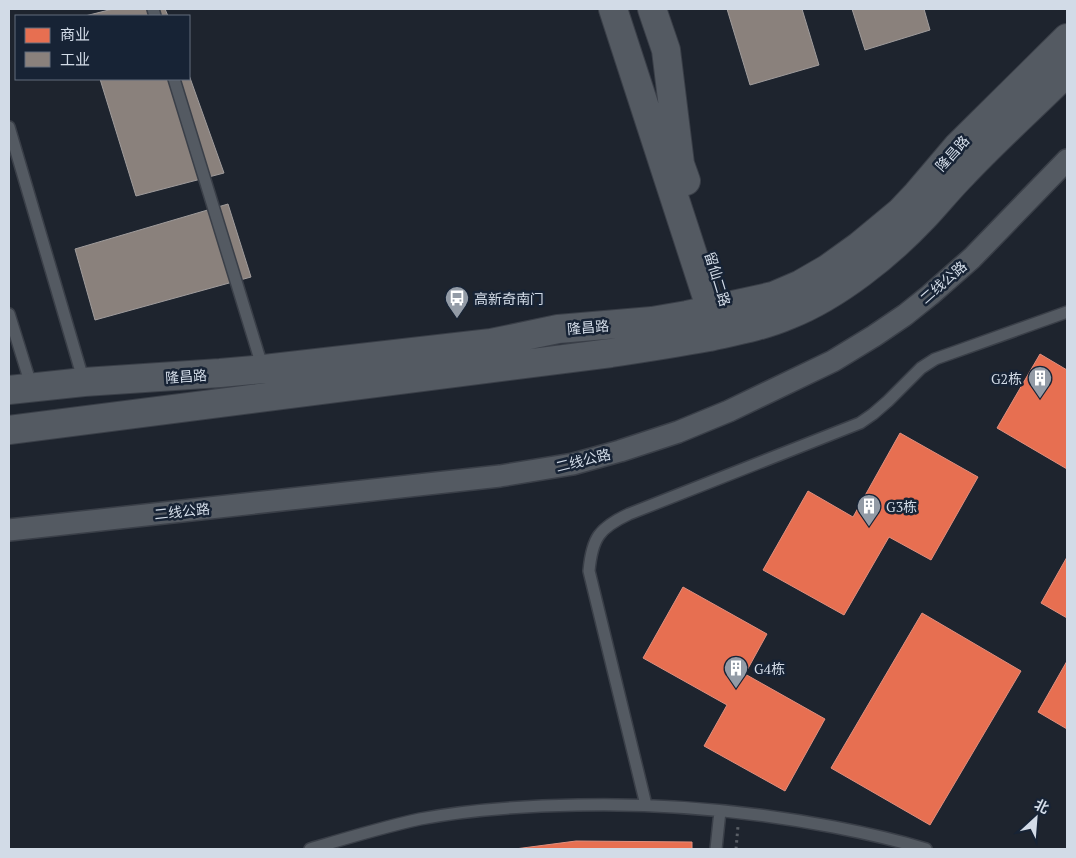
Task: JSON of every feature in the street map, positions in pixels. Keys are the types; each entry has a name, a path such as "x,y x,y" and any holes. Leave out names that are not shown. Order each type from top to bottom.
{"street":[{"name":"留仙二路","path":"614,9 691,250 720,308"},
{"name":"留仙二路","path":"652,9 666,50 680,164 728,333"},
{"name":"隆昌路","path":"20,389 84,382 264,369 491,343 558,329 687,316 773,296 801,284 827,269 859,246 900,212 957,147 1067,38"},
{"path":"634,70 667,64"},
{"name":"隆昌路","path":"9,430 611,353 728,333 789,316 820,301 890,250 923,219 962,175 1067,72"},
{"name":"二线公路","path":"9,530 500,476 573,464 678,432 729,412 833,361 874,336 904,315 972,258 1067,160"},
{"path":"658,320 670,312 686,288 692,261 691,250"}],"lane":[{"path":"174,80 264,369"},
{"path":"9,127 84,382"},
{"path":"646,805 589,571 590,556 594,544 602,532 612,522 630,514 860,423 888,401 921,368 935,359 1067,312"},
{"path":"9,314 20,389"},
{"path":"310,849 378,828 473,811 538,806 646,805 691,807 791,819 926,849"},
{"path":"716,849 720,810"}],"path":[{"path":"736,849 740,813"}],"building: 商业":[{"name":"G2栋","path":"1040,354 1067,370 1067,469 997,428"},
{"name":"G3栋","path":"900,433 978,477 931,560 889,537 844,615 763,570 808,491 853,517"},
{"path":"1067,557 1067,618 1041,603"},
{"name":"G4栋","path":"683,587 767,634 745,674 825,719 785,791 704,746 727,705 643,658"},
{"path":"922,613 1021,671 930,825 831,768"},
{"path":"1067,661 1067,729 1038,712"},
{"path":"576,841 692,842 692,849 515,849"}],"building: 工业":[{"path":"113,9 165,9 168,15 89,15"},
{"path":"727,9 802,9 819,65 750,85"},
{"path":"852,9 924,9 930,30 865,50"},
{"path":"190,78 224,173 136,196 100,80 190,80"},
{"path":"228,204 251,277 95,320 75,249"}],"place":[{"name":"高新奇南门","path":"457,319"},
{"name":"G2栋","path":"1040,399"},
{"name":"G3栋","path":"869,527"},
{"name":"G4栋","path":"736,689"}]}
